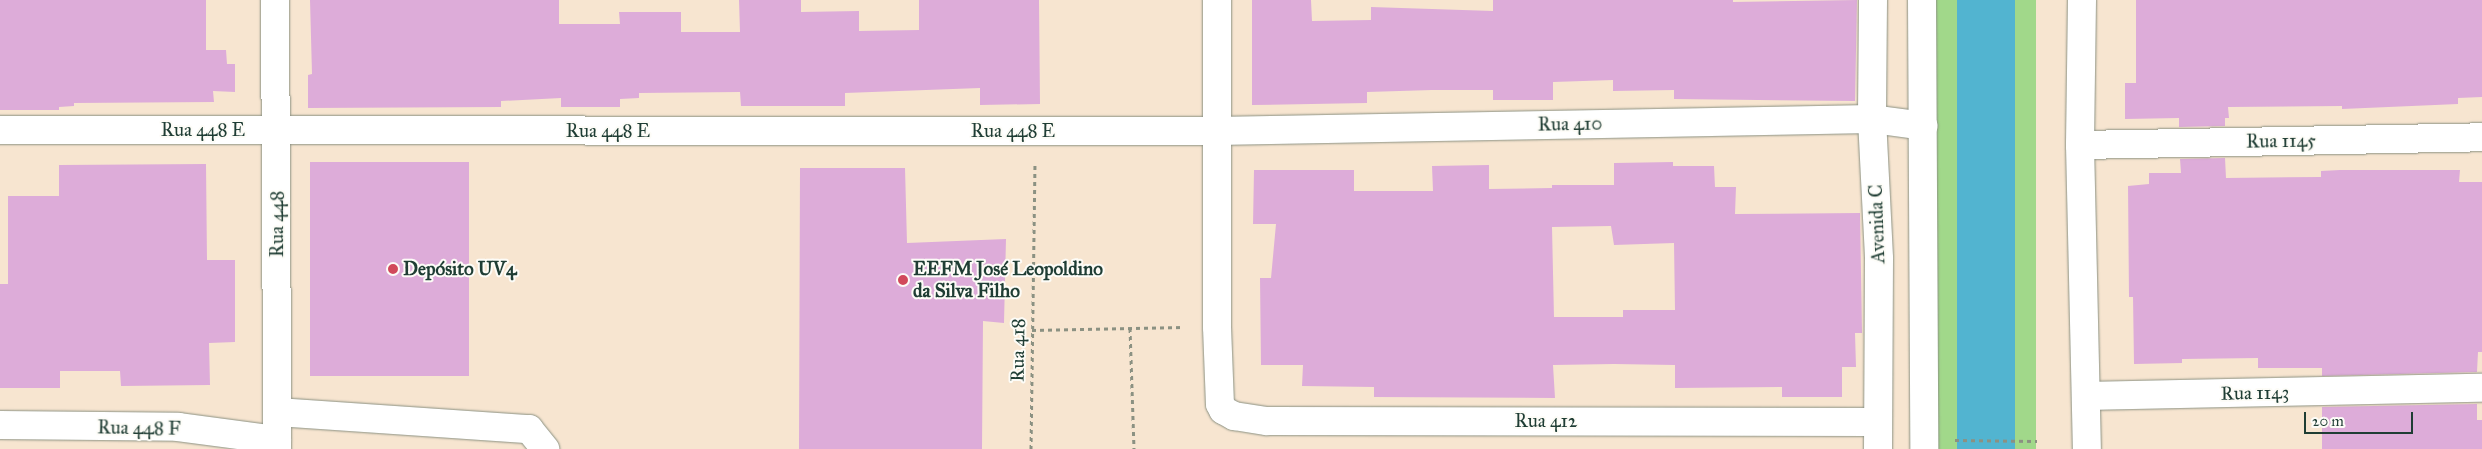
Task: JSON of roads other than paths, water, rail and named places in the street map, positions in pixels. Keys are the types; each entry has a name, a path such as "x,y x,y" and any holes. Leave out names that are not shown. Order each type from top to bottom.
{"street":[{"name":"Rua 448","path":"275,0 277,444"},
{"path":"1216,131 1217,0"},
{"name":"Avenida C","path":"1873,0 1872,119 1880,259 1878,449"},
{"path":"1922,0 1924,449"},
{"path":"2082,0 2080,145 2088,449"},
{"name":"Rua 410","path":"1216,131 1872,119 1924,126"},
{"name":"Rua 448 E","path":"0,130 1216,131"},
{"name":"Rua 412","path":"1216,131 1217,327 1220,404 1223,410 1234,416 1267,421 1877,422"},
{"name":"Rua 1145","path":"2080,145 2482,137"},
{"name":"Rua 1143","path":"2087,396 2482,388"},
{"path":"277,412 529,429 545,449"},
{"name":"Rua 448 F","path":"0,425 178,427 277,444"}],"water":[{"path":"1957,0 2015,0 2015,449 1957,449"}],"place":[{"name":"Depósito UV4","path":"393,269"},
{"name":"EEFM José Leopoldino da Silva Filho","path":"903,280"}]}
